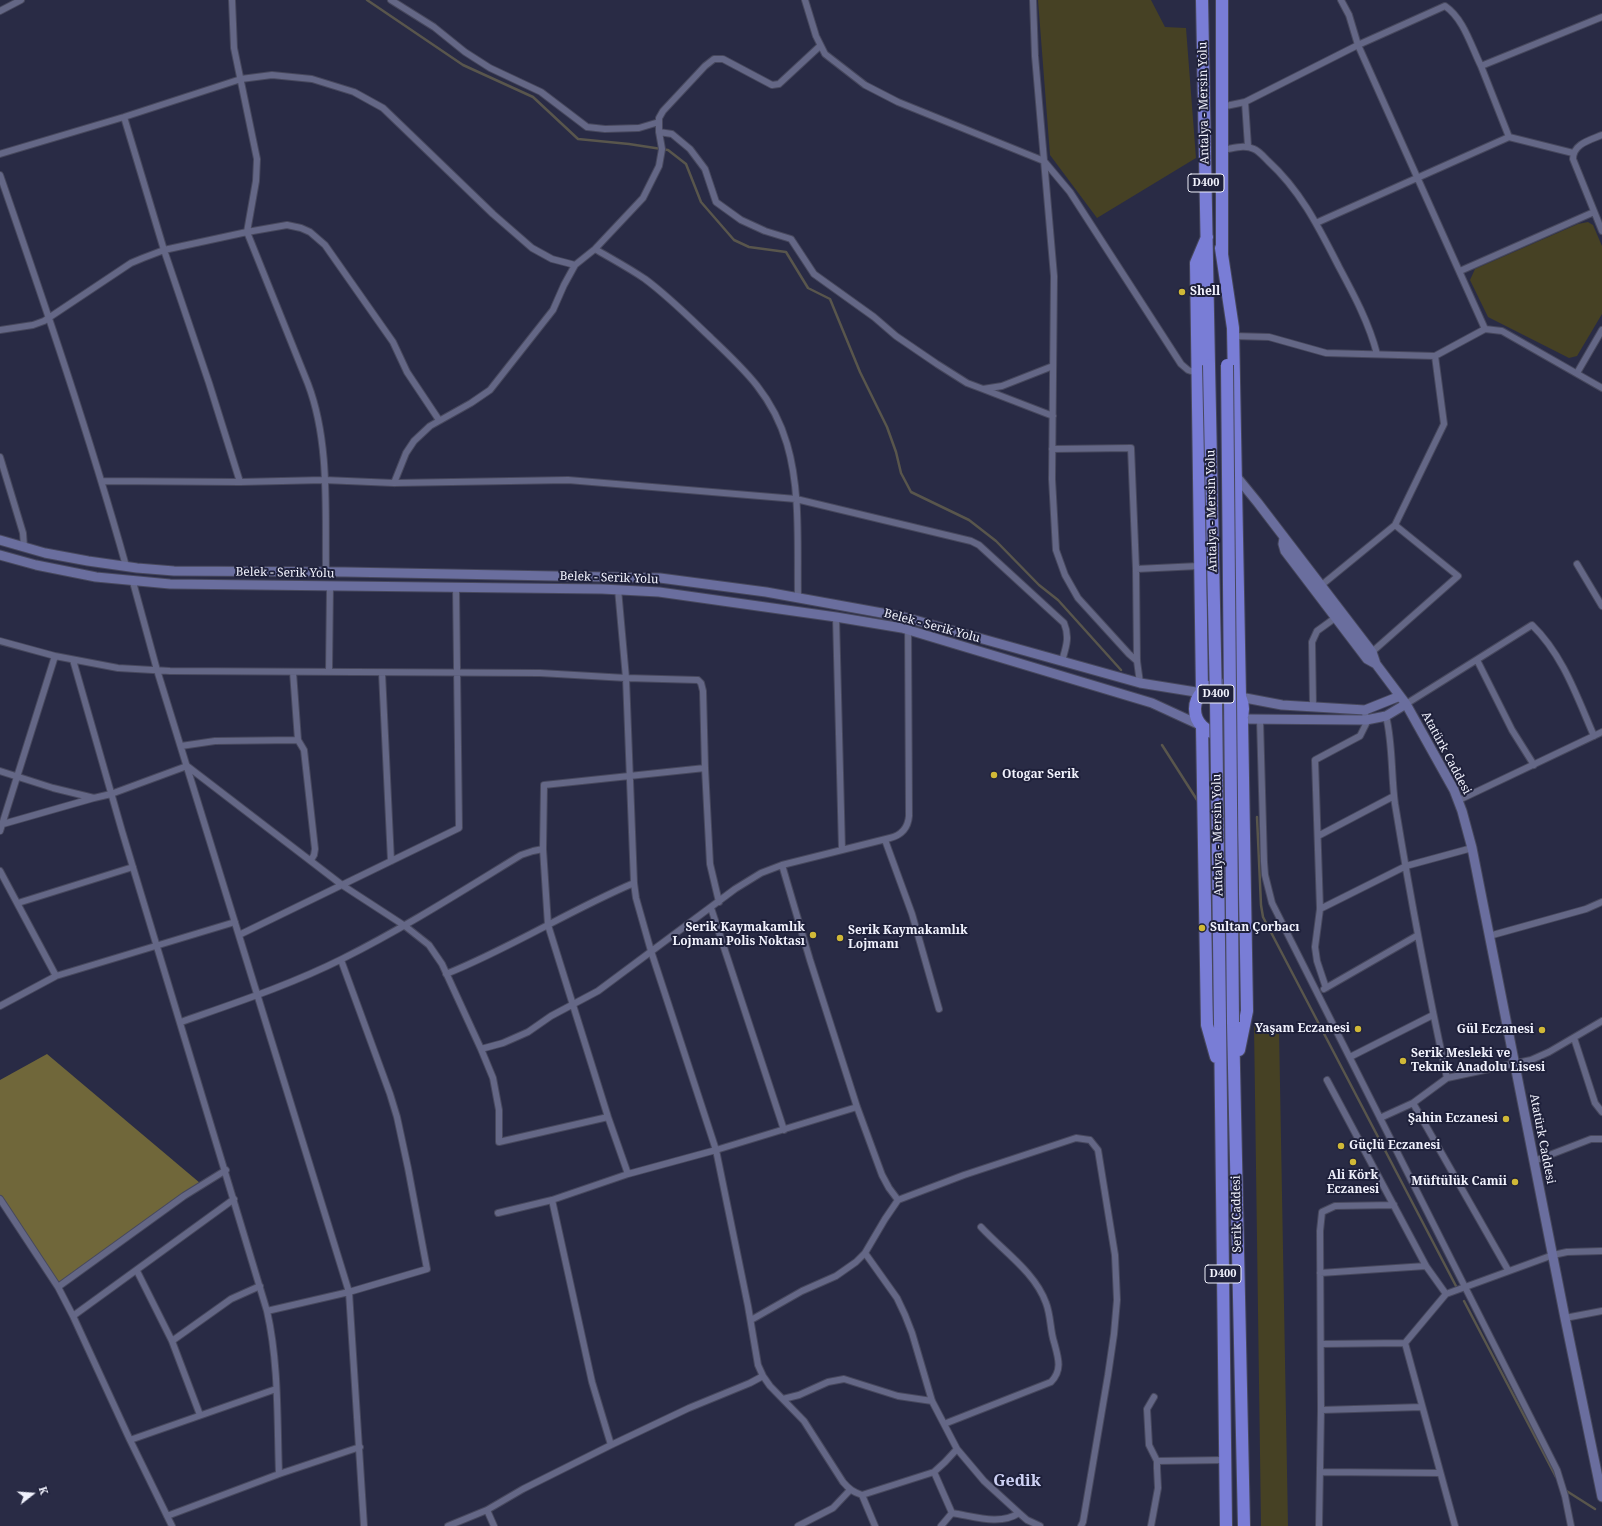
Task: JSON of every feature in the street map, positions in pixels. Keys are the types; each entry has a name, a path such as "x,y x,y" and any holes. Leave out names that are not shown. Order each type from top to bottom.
{"highway":[{"name":"Antalya - Mersin Yolu","path":"1202,0 1216,701 1220,1022"},
{"name":"Antalya - Mersin Yolu","path":"1222,0 1222,248 1227,365 1233,1022"},
{"path":"1202,693 1199,566 1196,263 1207,237"},
{"path":"1222,248 1233,336 1240,697"},
{"path":"1234,1070 1247,1011 1243,704 1236,691 1222,685 1214,685 1207,688 1202,693 1195,706 1198,720 1202,726 1212,732 1224,733 1234,728 1242,719"},
{"path":"1202,726 1207,1025 1221,1071"},
{"name":"Serik Caddesi","path":"1220,1022 1224,1460 1226,1526"},
{"name":"Serik Caddesi","path":"1233,1022 1244,1526"},
{"path":"1226,1505 1232,1526"}],"main road":[{"name":"Atatürk Caddesi","path":"1236,476 1284,538 1318,588 1372,652 1376,664 1406,704 1459,800 1472,848 1488,936 1565,1318 1598,1460 1602,1497"},
{"name":"Belek - Serik Yolu","path":"0,540 45,553 126,566 174,571 660,578 798,598 908,618 1140,683 1202,693"},
{"name":"Belek - Serik Yolu","path":"0,555 58,570 133,582 170,584 618,589 659,592 836,617 908,630 1152,703 1202,726"},
{"path":"1318,588 1335,618 1367,659 1376,664"},
{"path":"1240,697 1282,705 1365,710 1400,696"},
{"name":"Atatürk Caddesi","path":"1242,719 1366,720 1386,716 1406,704"}],"street":[{"path":"0,10 21,0"},
{"path":"232,0 234,48 257,159 256,181 246,232 313,397 322,432 326,572"},
{"path":"391,0 434,27 465,52 490,68 541,92 587,127 606,129 639,128 659,122"},
{"path":"805,0 820,46 825,54 865,85 882,95 1044,161 1070,192 1181,364 1188,370 1197,373"},
{"path":"1033,0 1034,56 1054,276 1052,479 1056,550 1065,575 1078,598 1137,661"},
{"path":"1341,0 1349,15 1358,45 1485,329"},
{"path":"1221,107 1245,102 1358,45 1445,6 1450,0"},
{"path":"1445,6 1459,20 1481,66 1509,137"},
{"path":"1481,66 1602,17"},
{"path":"394,483 406,453 414,441 422,432 439,420 482,396 499,380 553,310 575,265 595,249 643,198 659,166 662,150 659,132 659,118 663,111 706,66 714,60 723,59 772,85 779,84 820,46"},
{"path":"0,154 124,117 241,79 272,76 312,79 354,92 375,102 391,114 493,214 532,248 552,259 575,265"},
{"path":"1245,102 1248,146"},
{"path":"124,117 164,250 209,383 240,482"},
{"path":"659,132 672,134 690,149 704,169 716,202 741,220 765,231 791,239 814,274 874,317 896,336 967,383 1053,416"},
{"path":"1602,135 1582,144 1573,153 1573,158 1602,231"},
{"path":"1316,223 1509,137 1573,153"},
{"path":"1221,150 1248,146 1256,150 1278,170 1295,189 1316,223 1361,308 1370,330 1377,354"},
{"path":"0,175 50,319 102,481 126,566"},
{"path":"1460,271 1594,212"},
{"path":"0,330 33,325 50,319 131,263 164,250 246,232 287,225 301,228 319,238 325,245 393,342 407,372 439,420"},
{"path":"595,249 645,279 673,302 745,370 762,391 780,425 787,444 792,466 796,499 798,598"},
{"path":"1233,336 1269,338 1326,353 1435,356 1485,329 1502,331 1602,388"},
{"path":"1577,373 1602,330"},
{"path":"1318,588 1395,525 1444,424 1435,356"},
{"path":"983,389 1002,386 1053,366"},
{"path":"1052,449 1131,448 1136,569 1137,661 1140,683"},
{"path":"0,457 23,534 24,547"},
{"path":"102,481 240,482 324,480 394,483 568,480 796,499 966,540 979,545 1064,623 1068,640 1062,661"},
{"path":"1372,652 1458,576 1395,525"},
{"path":"1577,564 1602,606"},
{"path":"1136,569 1199,566"},
{"path":"133,582 157,670 349,1292 364,1526"},
{"path":"329,672 330,586"},
{"path":"239,935 459,828 456,587"},
{"path":"618,589 626,678 629,776 636,898 651,951 716,1150 751,1320 758,1365 763,1376 804,1421 842,1482 850,1490 862,1495 934,1472 957,1449"},
{"path":"836,617 842,850"},
{"path":"481,1049 515,1038 598,991 712,908 735,889 761,873 782,865 885,840 901,834 906,828 908,821 908,618"},
{"path":"1313,707 1312,642 1317,631 1335,618"},
{"path":"1406,704 1532,625 1555,652 1594,736"},
{"path":"0,641 55,656 118,668 170,671 540,674 698,680 701,683 703,691 710,864 719,902"},
{"path":"0,832 55,656"},
{"path":"74,660 111,794 226,1170 267,1311 274,1344 279,1474"},
{"path":"1477,660 1512,730 1534,765"},
{"path":"293,672 298,740 304,750 308,780 314,849 314,855 311,860"},
{"path":"382,673 391,861"},
{"path":"1326,988 1317,962 1315,946 1320,909 1315,760 1357,739 1363,730 1366,720 1365,710"},
{"path":"1386,716 1389,729 1394,796 1433,1015 1447,1078"},
{"path":"1260,720 1264,862 1268,889 1279,918 1557,1470 1565,1496 1570,1526"},
{"path":"1459,800 1602,732"},
{"path":"181,746 215,741 298,740"},
{"path":"3,824 111,794 187,766"},
{"path":"187,766 342,885 406,926 429,945 436,954 446,974 493,1078 498,1100 498,1142 608,1117"},
{"path":"628,1174 608,1117 580,1023 572,1005 548,925 543,849 544,785 705,768"},
{"path":"0,770 17,777 94,798"},
{"path":"1318,836 1394,796"},
{"path":"885,840 912,914 940,1009"},
{"path":"1320,909 1406,866 1472,848"},
{"path":"181,1022 257,996 341,960 406,926 521,855 533,850 543,849"},
{"path":"782,865 810,960 857,1107 882,1175 898,1200"},
{"path":"18,903 133,867"},
{"path":"0,871 56,976"},
{"path":"446,974 497,952 599,898 634,883"},
{"path":"1488,936 1586,909 1602,902"},
{"path":"712,908 784,1130"},
{"path":"0,1006 56,976 235,922"},
{"path":"1318,993 1418,935"},
{"path":"267,1311 349,1292 427,1269 397,1118 390,1094 341,960"},
{"path":"1350,1057 1433,1015"},
{"path":"1380,1118 1413,1102 1447,1078 1515,1064 1540,1057 1602,1021"},
{"path":"1574,1038 1595,1103 1602,1112"},
{"path":"1327,1080 1426,1266 1446,1294"},
{"path":"1413,1102 1508,1270"},
{"path":"498,1213 552,1200 628,1174 716,1150 857,1107"},
{"path":"751,1320 802,1291 847,1269 865,1253 898,1200 1076,1138 1090,1140 1098,1150 1115,1255 1117,1300 1108,1375 1084,1522 1081,1526"},
{"path":"1534,1161 1591,1139 1602,1139"},
{"path":"58,1287 184,1196 226,1170"},
{"path":"0,1199 58,1287 172,1526"},
{"path":"73,1316 137,1271 234,1199"},
{"path":"552,1200 594,1389 612,1445"},
{"path":"1319,1526 1321,1410 1320,1231 1322,1212 1335,1206 1394,1205"},
{"path":"944,1424 1051,1382 1055,1378 1059,1367 1049,1315 1043,1295 1024,1269 982,1227"},
{"path":"1405,1344 1446,1294 1508,1270 1553,1255 1567,1252 1602,1251"},
{"path":"865,1253 897,1298 905,1315 932,1401 957,1449 984,1481 1018,1513 1027,1520 1040,1526"},
{"path":"1320,1273 1426,1266"},
{"path":"137,1271 172,1341 200,1415"},
{"path":"172,1341 231,1299 260,1286"},
{"path":"1565,1318 1602,1311"},
{"path":"1321,1344 1405,1344"},
{"path":"1405,1344 1454,1526"},
{"path":"448,1526 487,1510 523,1489 689,1408 750,1383 763,1376"},
{"path":"784,1399 799,1395 828,1382 844,1379 898,1396 932,1401"},
{"path":"130,1440 276,1389"},
{"path":"1151,1526 1158,1488 1157,1461 1149,1445 1146,1409 1154,1397"},
{"path":"1321,1410 1422,1406"},
{"path":"167,1516 279,1474 360,1447"},
{"path":"1157,1461 1224,1460"},
{"path":"934,1472 952,1513"},
{"path":"1320,1472 1440,1473"},
{"path":"798,1526 833,1508 850,1490"},
{"path":"862,1495 875,1526"},
{"path":"487,1510 494,1526"},
{"path":"952,1513 1000,1520 1010,1518 1018,1513"},
{"path":"941,1526 952,1513"},
{"path":"1027,1520 1030,1526"}],"shaded area":[{"path":"1038,0 1151,0 1165,27 1186,28 1196,158 1097,218 1050,155"},
{"path":"1588,222 1593,225 1602,246 1602,314 1577,356 1569,358 1488,317 1470,280 1475,269 1578,224"},
{"path":"1254,1025 1279,1028 1288,1526 1261,1526"},
{"path":"47,1054 200,1183 57,1285 0,1201 0,1080"}],"waterway":[{"path":"367,0 463,65 533,97 578,139 629,144 668,150 686,164 701,202 734,240 749,247 786,252 808,288 830,299 860,372 887,427 896,452 901,473 911,492 969,520 996,541 1039,585 1058,600 1121,670"},
{"path":"1162,745 1199,803"},
{"path":"1257,817 1261,905 1263,917 1457,1288"},
{"path":"1464,1301 1556,1477"},
{"path":"1565,1490 1595,1509"}],"place":[{"name":"Shell","path":"1182,292"},
{"name":"Otogar Serik","path":"994,775"},
{"name":"Sultan Çorbacı","path":"1202,928"},
{"name":"Serik Kaymakamlık Lojmanı Polis Noktası","path":"813,935"},
{"name":"Serik Kaymakamlık Lojmanı","path":"840,938"},
{"name":"Yaşam Eczanesi","path":"1358,1029"},
{"name":"Gül Eczanesi","path":"1542,1030"},
{"name":"Serik Mesleki ve Teknik Anadolu Lisesi","path":"1403,1061"},
{"name":"Şahin Eczanesi","path":"1506,1119"},
{"name":"Güçlü Eczanesi","path":"1341,1146"},
{"name":"Ali Körk Eczanesi","path":"1353,1162"},
{"name":"Müftülük Camii","path":"1515,1182"}],"district":[{"name":"Gedik","path":"1017,1481"}]}
